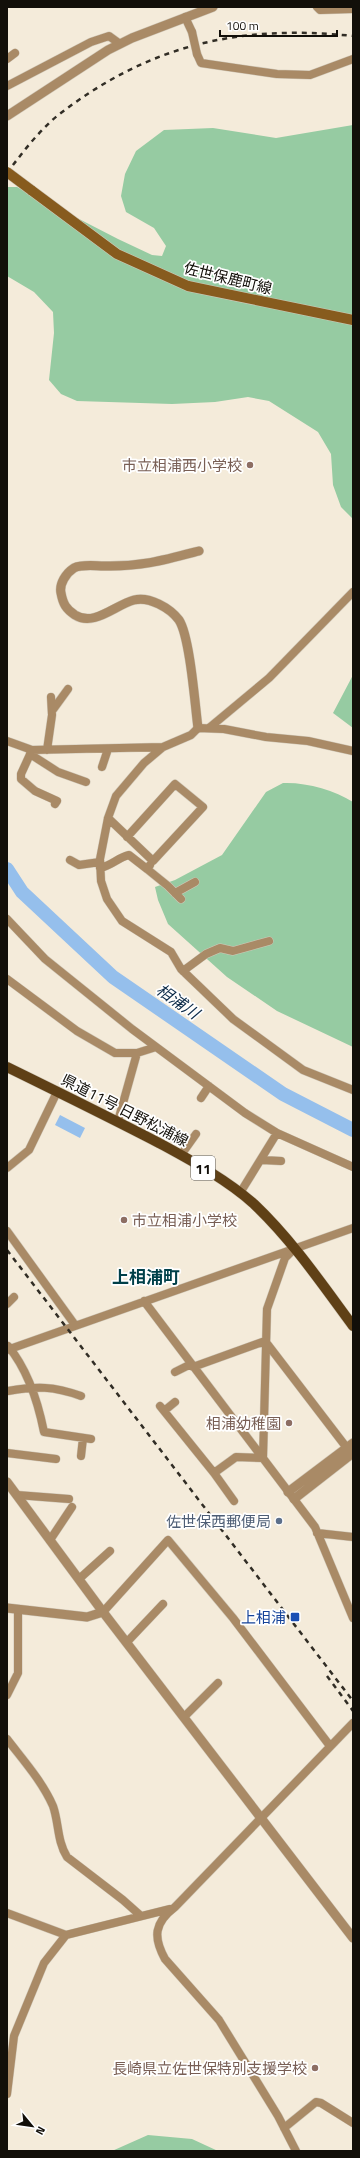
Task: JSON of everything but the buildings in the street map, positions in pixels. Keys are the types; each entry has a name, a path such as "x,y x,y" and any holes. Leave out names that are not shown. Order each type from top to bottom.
{"main road":[{"name":"佐世保鹿町線","path":"7,172 117,254 188,286 353,320"},
{"name":"県道11号 日野松浦線","path":"7,1067 118,1121 181,1155 240,1193 275,1225 295,1248 353,1326"}],"street":[{"path":"7,116 120,44 185,17 214,7"},
{"path":"317,7 320,10 353,9"},
{"path":"185,17 192,32 201,62 277,74 310,75 353,59"},
{"path":"7,86 91,42 109,36 120,44"},
{"path":"7,59 14,53"},
{"path":"198,728 186,639 179,621 168,609 150,600 135,600 93,618 79,618 66,610 60,590 62,580 74,568 82,566 132,566 151,564 200,551"},
{"path":"209,728 269,678 353,592"},
{"path":"52,711 68,689"},
{"path":"47,750 52,711 51,697"},
{"path":"353,752 308,741 209,728 198,728 191,734 163,747 127,781 116,796 108,818 100,865 101,881 107,899 122,921 171,952 183,971 233,1019 303,1070 353,1090"},
{"path":"7,741 31,752 58,772 86,782"},
{"path":"31,752 47,750 163,747"},
{"path":"102,767 108,749"},
{"path":"31,752 20,779 35,791 56,801 55,804"},
{"path":"127,836 175,784 203,807 147,869"},
{"path":"108,818 153,861"},
{"path":"70,860 79,869 100,865 112,865 121,857 129,855 178,896 195,882"},
{"path":"7,919 45,959 156,1047 244,1113 277,1133 353,1167"},
{"path":"183,971 206,954 220,948 233,951 268,941"},
{"path":"7,979 77,1031 115,1053 137,1053 156,1047"},
{"path":"118,1121 137,1053"},
{"path":"201,1098 209,1086"},
{"path":"7,1168 29,1150 58,1092"},
{"path":"240,1193 262,1160 277,1133"},
{"path":"181,1155 196,1134"},
{"path":"262,1160 282,1161"},
{"path":"81,1456 87,1438 44,1432 39,1408 23,1368 8,1348 353,1228"},
{"path":"7,1231 75,1325"},
{"path":"263,1458 267,1309 285,1258 295,1248"},
{"path":"7,1304 14,1297"},
{"path":"144,1301 315,1527 353,1616"},
{"path":"175,1372 265,1341"},
{"path":"265,1341 351,1451"},
{"path":"8,1391 31,1387 60,1388 78,1397"},
{"path":"175,1402 162,1409 214,1473 234,1501"},
{"path":"288,1492 351,1451"},
{"path":"294,1499 351,1451"},
{"path":"7,1453 56,1459"},
{"path":"214,1473 236,1458 263,1458"},
{"path":"7,1482 104,1612 353,1938"},
{"path":"17,1495 69,1499"},
{"path":"50,1540 72,1507"},
{"path":"317,1534 353,1537"},
{"path":"7,1608 87,1617 104,1612 168,1540 233,1618 330,1746"},
{"path":"79,1579 110,1551"},
{"path":"127,1642 163,1604"},
{"path":"7,1695 18,1673 18,1610"},
{"path":"184,1717 218,1683"},
{"path":"296,2151 284,2128 219,2020 165,1959 159,1947 156,1934 165,1915 262,1818 353,1723"},
{"path":"7,1739 36,1777 53,1806 61,1848 67,1857 123,1900 141,1916"},
{"path":"7,1913 66,1935 174,1907"},
{"path":"7,2094 14,2036 44,1963 66,1935"},
{"path":"284,2128 316,2102 321,2103 353,2123"}],"green space":[{"path":"353,125 353,519 341,507 333,485 331,454 318,432 269,401 248,397 215,402 172,404 77,401 61,394 49,380 54,333 53,312 34,292 7,276 7,187 17,187 118,239 152,255 162,256 166,246 154,228 126,212 121,196 125,174 136,151 164,130 213,128 276,138"},
{"path":"353,675 353,728 333,713"},
{"path":"283,783 310,785 329,790 353,802 353,1047 277,1011 227,977 168,924 158,900 155,887 175,880 222,855 266,792"},
{"path":"148,2135 192,2139 218,2151 112,2151"}],"water":[{"path":"60,1115 85,1128 80,1138 55,1125"}],"waterway":[{"name":"相浦川","path":"7,869 22,892 113,977 283,1094 353,1130"}],"railway":[{"path":"7,173 24,150 57,116 91,92 126,72 161,56 196,45 233,37 271,33 311,33 353,36"},
{"path":"7,1250 353,1701"},
{"path":"327,1676 353,1711"}],"place":[{"name":"市立相浦西小学校","path":"250,465"},
{"name":"市立相浦小学校","path":"124,1220"},
{"name":"相浦幼稚園","path":"289,1423"},
{"name":"佐世保西郵便局","path":"279,1521"},
{"name":"上相浦","path":"295,1617"},
{"name":"長崎県立佐世保特別支援学校","path":"315,2068"}],"district":[{"name":"上相浦町","path":"146,1277"}]}
